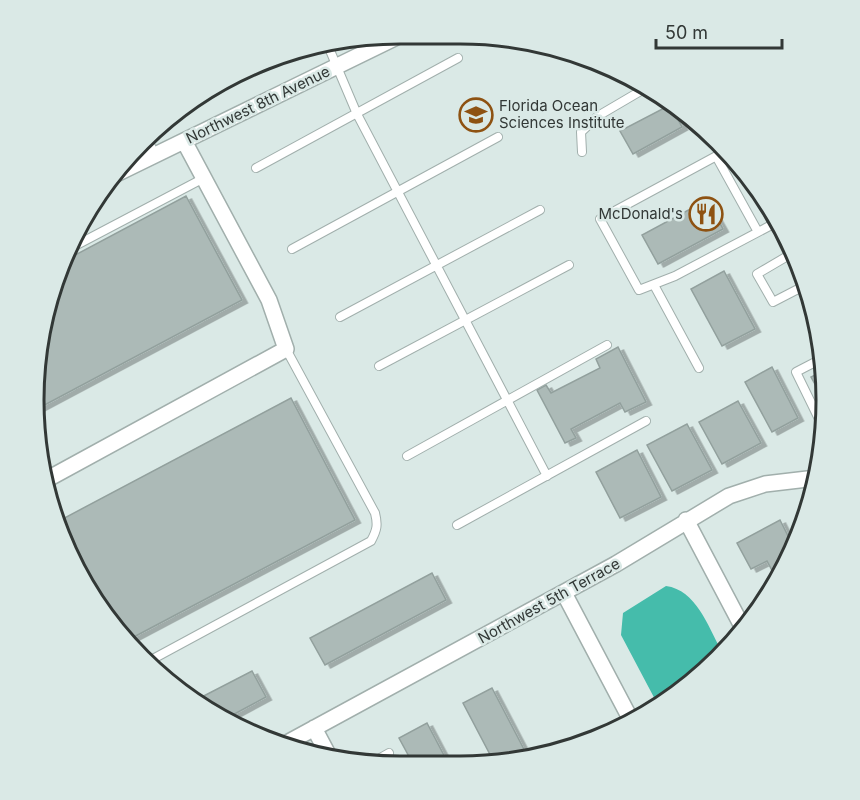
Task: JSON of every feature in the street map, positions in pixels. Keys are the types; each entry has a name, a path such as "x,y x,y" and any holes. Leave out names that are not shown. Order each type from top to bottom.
{"street":[{"name":"Northwest 8th Avenue","path":"130,167 382,44"},
{"path":"52,477 286,350 269,300 184,141"},
{"name":"Northwest 5th Terrace","path":"292,740 564,593 616,564 686,520 746,489 807,479"},
{"path":"686,520 739,621"},
{"path":"564,593 628,714"},
{"path":"314,728 325,749"}],"lane":[{"path":"330,50 357,114 547,476"},
{"path":"256,168 458,58"},
{"path":"582,152 581,132 598,116 639,92"},
{"path":"292,249 498,137"},
{"path":"151,146 155,155"},
{"path":"718,154 600,219 639,291 771,225"},
{"path":"721,157 758,232"},
{"path":"79,244 204,178"},
{"path":"340,317 540,210"},
{"path":"786,257 758,274 773,302 799,289"},
{"path":"379,366 569,265"},
{"path":"654,285 699,368"},
{"path":"407,456 607,345"},
{"path":"155,658 370,541 375,534 378,525 375,513 286,350"},
{"path":"814,363 796,372 816,413"},
{"path":"457,525 646,422"},
{"path":"384,756 389,753"}],"shaded area":[{"path":"666,586 676,589 685,594 700,611 719,645 677,683 654,698 621,635 623,613"}],"building":[{"path":"664,108 676,117 682,127 633,154 620,131"},
{"path":"186,196 242,300 44,405 44,377 50,330 62,285 75,255"},
{"path":"707,200 723,229 658,264 642,235"},
{"path":"724,271 755,329 722,346 691,289"},
{"path":"618,347 646,402 625,412 620,403 571,429 576,438 565,443 537,390 546,385 551,393 600,368 596,359"},
{"path":"772,367 798,418 772,432 745,382"},
{"path":"816,375 816,386 811,377"},
{"path":"291,398 355,520 134,637 117,617 91,578 63,518"},
{"path":"738,401 761,443 722,464 699,422"},
{"path":"687,424 712,470 672,491 647,445"},
{"path":"637,450 661,497 620,518 596,472"},
{"path":"780,520 789,537 773,571 767,561 751,569 737,543"},
{"path":"432,573 446,600 325,665 310,638"},
{"path":"252,671 266,697 233,715 203,696"},
{"path":"492,688 525,751 490,755 463,703"},
{"path":"427,723 444,756 409,756 399,738"}],"place":[{"name":"Florida Ocean Sciences Institute","path":"476,115"},
{"name":"McDonald's","path":"706,214"}]}
